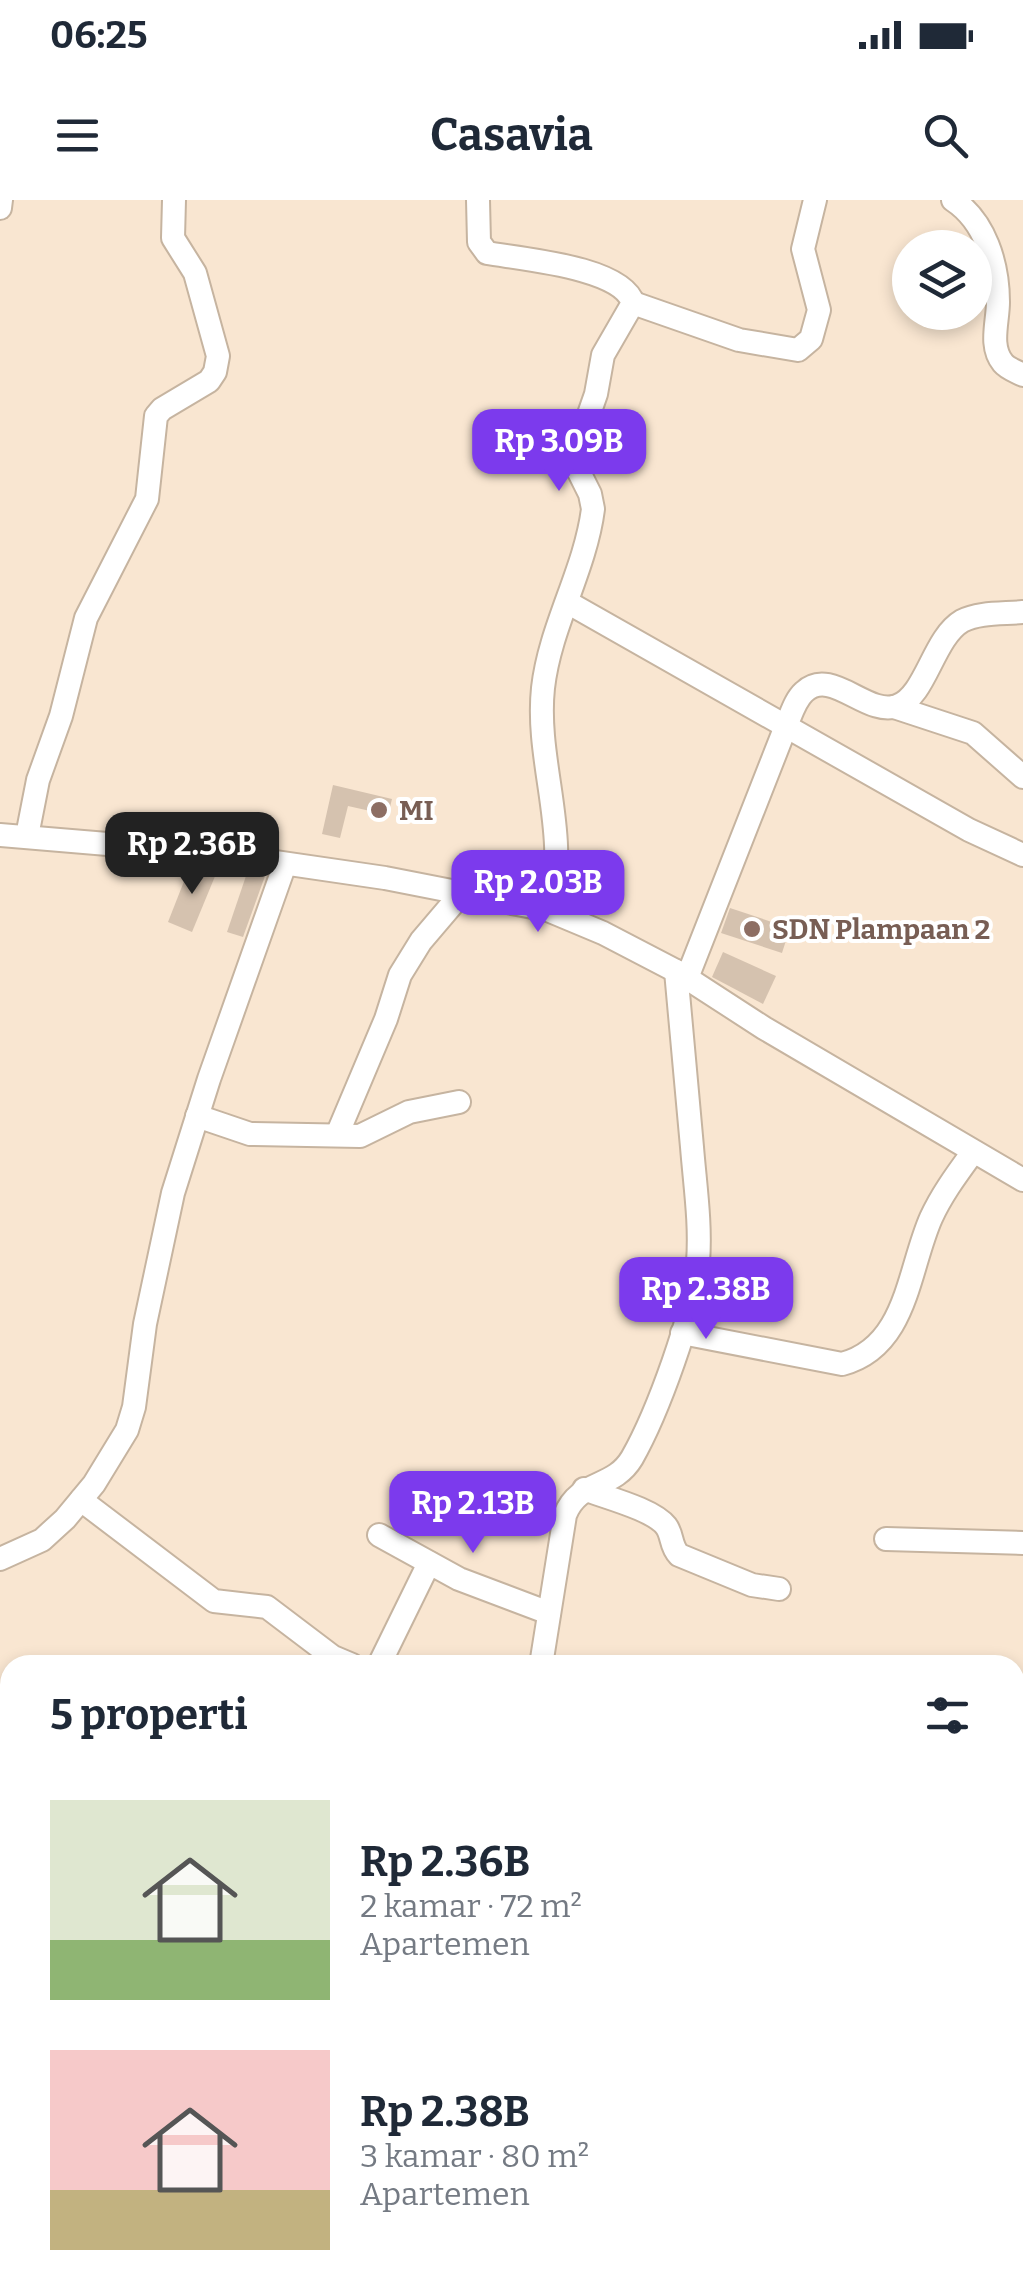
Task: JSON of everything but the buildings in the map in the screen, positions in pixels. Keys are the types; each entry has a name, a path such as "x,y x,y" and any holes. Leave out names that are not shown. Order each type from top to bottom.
{"street":[{"path":"0,200 0,208"},
{"path":"27,836 38,780 61,716 86,618 147,499 156,416 209,381 218,363 218,347 195,273 173,238 174,200"},
{"path":"478,200 479,242 487,253 591,272 621,285 634,302 739,340 798,350 810,339 819,310 803,249 815,200"},
{"path":"966,204 987,242 998,300 997,352 1002,362 1023,374"},
{"path":"548,910 556,888 558,856 544,758 542,710 551,646 593,509 590,494 575,468 576,449 596,394 603,355 634,302"},
{"path":"567,602 969,830 1023,855"},
{"path":"894,707 911,695 948,633 964,620 1023,612"},
{"path":"542,1655 570,1503 584,1488 616,1478 632,1457 682,1333 695,1290 699,1226 681,975 801,694 814,685 831,686 878,707 894,707 973,733 1023,777"},
{"path":"0,835 173,848 385,878 548,910 604,933 681,975 1023,1180"},
{"path":"0,1559 42,1540 81,1500 127,1430 173,1194 285,864"},
{"path":"337,1135 386,1019 400,975 420,941 461,894"},
{"path":"198,1116 250,1134 360,1136 409,1112 459,1102"},
{"path":"682,1333 842,1364 862,1359 881,1343 894,1323 929,1222 943,1194 973,1152"},
{"path":"584,1488 666,1525 673,1548 680,1555 752,1585 779,1589"},
{"path":"81,1500 214,1601 267,1607 330,1655"},
{"path":"379,1535 459,1579 549,1613"},
{"path":"886,1539 1023,1543"},
{"path":"384,1655 429,1563"}],"place":[{"name":"MI","path":"379,810"},
{"name":"SDN Plampaan 2","path":"752,929"}]}
